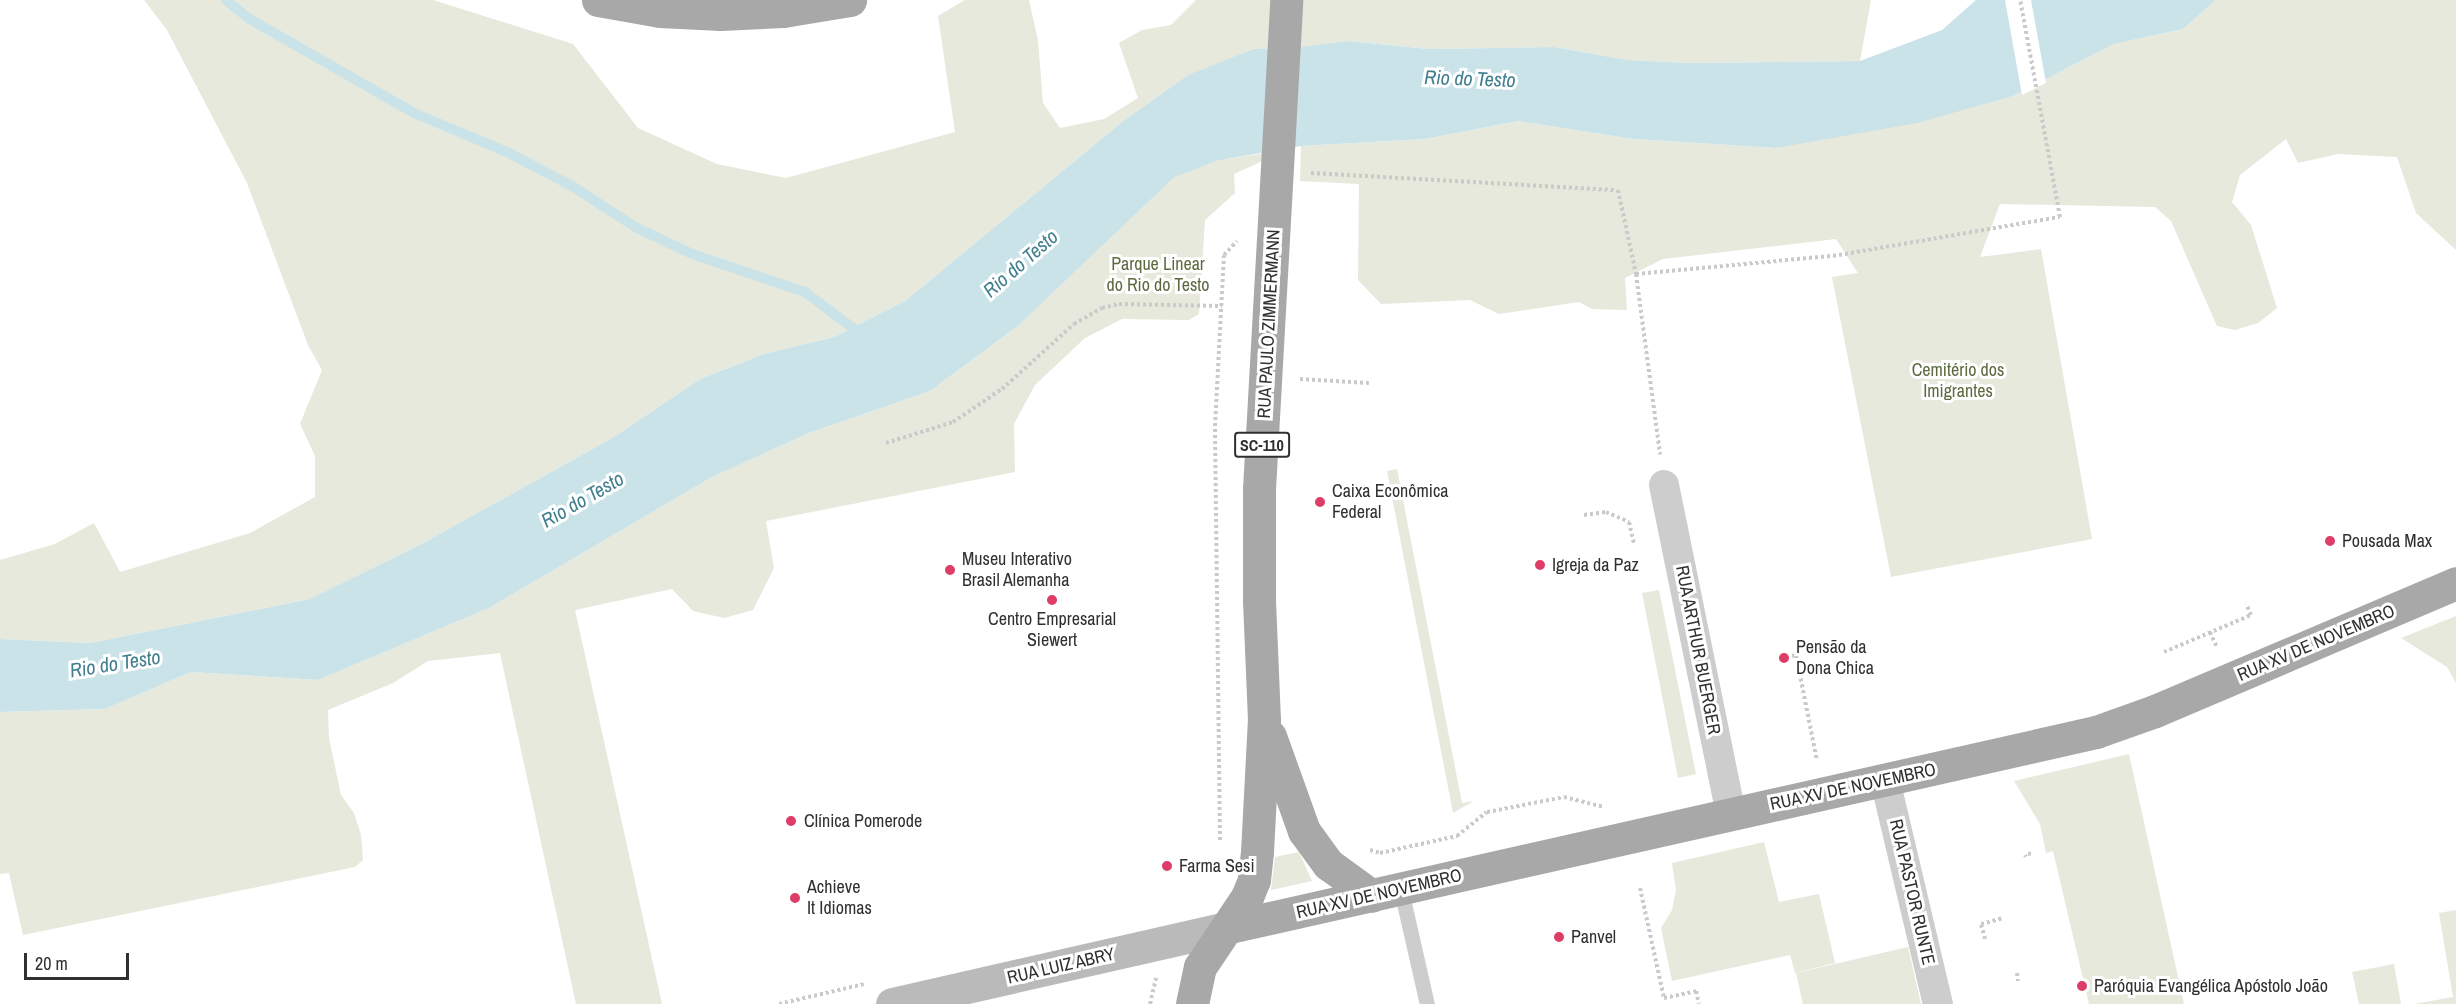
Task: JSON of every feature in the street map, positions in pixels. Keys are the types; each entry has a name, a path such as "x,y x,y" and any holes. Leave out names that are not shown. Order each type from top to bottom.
{"main road":[{"path":"598,0 660,11 720,14 783,11 850,0"},
{"name":"RUA PAULO ZIMMERMANN","path":"1192,1004 1200,967 1209,948 1230,927 1254,880 1264,720 1258,543 1286,1"},
{"name":"RUA XV DE NOVEMBRO","path":"1230,927 2062,741 2130,721 2456,583"},
{"name":"RUA PAULO ZIMMERMANN","path":"1264,720 1304,831 1328,864 1386,893"},
{"name":"RUA LUIZ ABRY","path":"892,1004 1230,927"}],"street":[{"name":"RUA ARTHUR BUERGER","path":"1664,485 1731,814"},
{"name":"RUA PASTOR RUNTE","path":"1885,780 1938,1004"}],"lane":[{"path":"1386,893 1427,1004"}],"path":[{"path":"1636,274 1839,255 2060,217 2020,0"},
{"path":"1278,171 1618,190 1636,274 1664,485"},
{"path":"886,443 953,422 1002,389 1074,324 1102,308 1119,304 1221,306"},
{"path":"1266,377 1369,383"},
{"path":"1584,514 1606,512 1629,522 1634,544"},
{"path":"2164,652 2251,615 2246,604"},
{"path":"2210,632 2214,641"},
{"path":"1792,656 1796,655 1819,768"},
{"path":"1312,842 1324,840 1380,853 1457,836 1487,812 1564,797 1610,808"},
{"path":"2026,856 2034,853"},
{"path":"1640,888 1664,998 1696,991 1699,1004"},
{"path":"1985,939 1981,924 2003,918"},
{"path":"2017,973 2018,981"}],"green space":[{"path":"144,0 433,0 573,44 638,128 717,164 786,178 955,132 938,16 965,0 1029,0 1038,40 1043,103 1060,128 1104,119 1138,98 1119,43 1142,30 1171,25 1196,0 1871,0 1860,61 1688,63 1628,60 1554,47 1429,49 1349,41 1188,75 1122,122 905,301 834,337 764,354 700,379 614,437 425,542 310,599 90,643 0,639 0,560 55,544 94,523 120,572 250,533 315,497 315,456 300,424 322,370 308,345 247,183 167,30"},
{"name":"Cemitério dos Imigrantes","path":"2216,0 2456,0 2456,250 2416,213 2397,157 2338,154 2298,163 2286,139 2240,175 2232,202 2251,225 2277,308 2258,323 2235,330 2217,326 2171,221 2155,207 2000,204 1980,257 2041,249 2092,539 1891,577 1832,277 1858,273 1836,239 1663,259 1625,278 1627,310 1592,309 1579,302 1499,314 1470,300 1381,304 1358,280 1359,184 1300,181 1301,146 1425,139 1518,121 1633,139 1776,148 2013,96 2114,44 2183,29"},
{"name":"Parque Linear do Rio do Testo","path":"1289,149 1234,174 1235,193 1205,220 1199,314 1189,320 1122,319 1085,338 1035,385 1014,424 1015,472 766,521 774,568 753,610 724,618 693,611 672,589 575,610 662,1004 576,1004 500,653 428,661 393,683 328,710 329,738 341,795 354,813 361,835 363,860 355,867 23,935 9,873 0,874 0,712 105,709 191,672 318,680 489,608 712,477 809,433 930,391 1019,325 1173,177 1216,161"},
{"path":"1397,469 1462,803 1474,801 1453,813 1387,471"},
{"path":"1659,590 1696,774 1678,778 1642,593"},
{"path":"2456,616 2456,683 2447,667 2401,638"},
{"path":"2129,754 2184,1004 2089,1004 2053,851 2046,853 2040,824 2014,781"},
{"path":"1764,842 1779,902 1819,894 1835,963 1795,973 1790,955 1672,981 1661,928 1672,910 1676,890 1672,863"},
{"path":"1299,852 1312,881 1271,890 1275,857"},
{"path":"2456,910 2456,1004 2414,1004 2453,997 2439,913"},
{"path":"1908,947 1921,1004 1803,1004 1796,973"},
{"path":"2394,964 2401,1004 2359,1004 2352,972"}],"water":[{"name":"Rio do Testo","path":"1976,0 2216,0 2183,29 2114,44 2013,96 1917,123 1776,148 1633,139 1518,121 1425,139 1301,146 1216,161 1173,178 1019,325 930,391 809,433 712,477 489,608 318,680 191,672 105,709 0,712 0,639 90,643 310,599 425,542 614,437 700,379 764,354 834,337 905,301 1122,122 1188,75 1254,49 1286,49 1349,41 1429,49 1554,47 1628,60 1688,63 1860,61 1942,30"}],"pier":[{"path":"2005,0 2031,0 2046,83 2022,95"}],"waterway":[{"path":"226,0 248,18 414,113 507,152 572,186 637,228 692,254 805,292 862,335"}],"place":[{"name":"Caixa Econômica Federal","path":"1320,502"},
{"name":"Pousada Max","path":"2330,541"},
{"name":"Igreja da Paz","path":"1540,565"},
{"name":"Museu Interativo Brasil Alemanha","path":"950,570"},
{"name":"Centro Empresarial Siewert","path":"1052,600"},
{"name":"Pensão da Dona Chica","path":"1784,658"},
{"name":"Clínica Pomerode","path":"791,821"},
{"name":"Farma Sesi","path":"1167,866"},
{"name":"Achieve It Idiomas","path":"795,898"},
{"name":"Panvel","path":"1559,937"},
{"name":"Paróquia Evangélica Apóstolo João","path":"2082,986"}]}
